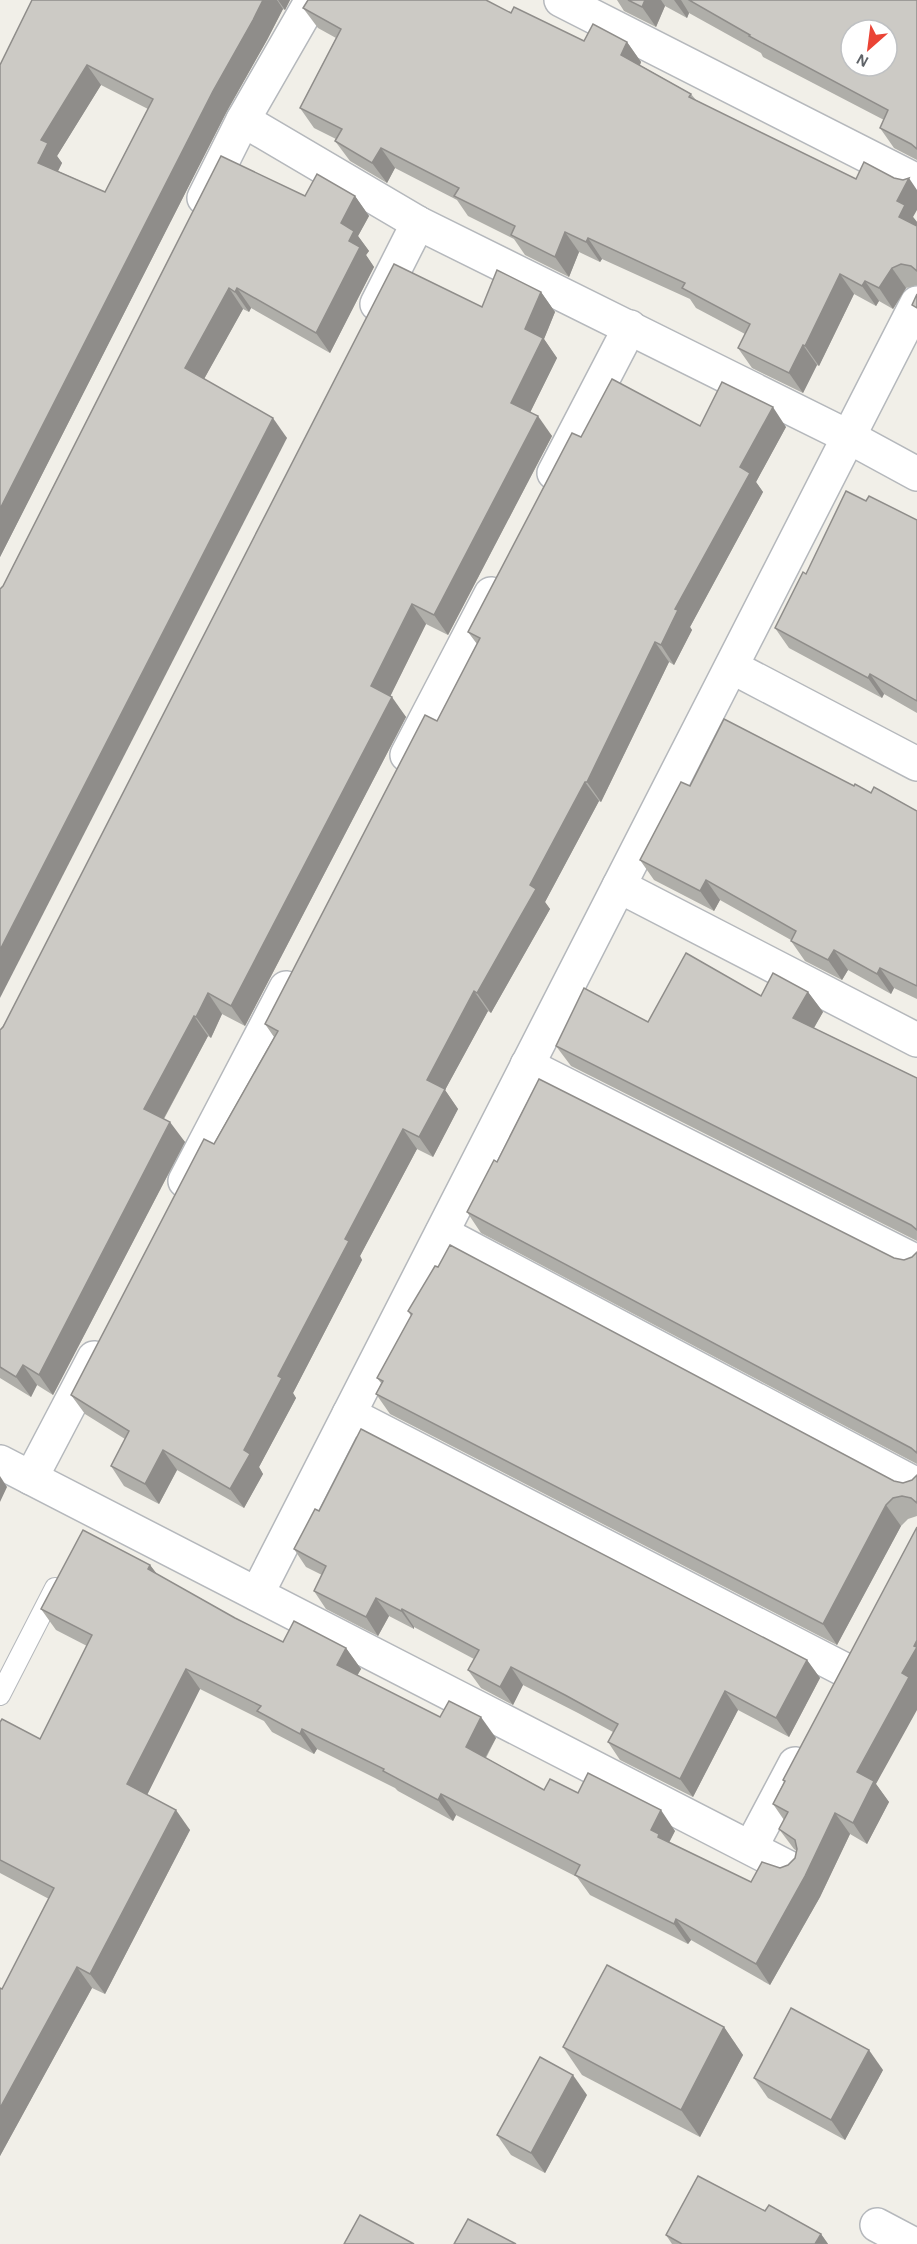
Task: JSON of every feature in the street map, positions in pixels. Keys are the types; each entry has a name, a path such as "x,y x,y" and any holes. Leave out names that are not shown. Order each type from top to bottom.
{"street":[{"path":"189,226 243,120 312,0"},
{"path":"561,0 917,181"},
{"path":"243,120 418,223 849,437 917,474"},
{"path":"364,329 418,223"},
{"path":"257,1594 917,303"},
{"path":"542,496 630,327"},
{"path":"393,781 503,570"},
{"path":"732,668 917,764"},
{"path":"619,886 917,1040"},
{"path":"174,1204 300,961"},
{"path":"528,1065 917,1262"},
{"path":"442,1233 917,1485"},
{"path":"31,1478 108,1330"},
{"path":"349,1414 839,1681 862,1639"},
{"path":"0,1462 31,1478 90,1521 257,1594 793,1870"},
{"path":"751,1847 812,1733"},
{"path":"877,2225 913,2244"}],"lane":[{"path":"0,1695 64,1572"}],"building":[{"path":"32,0 263,0 213,91 0,509 0,65","holes":["87,65 153,99 105,192 38,163 48,143 41,140"]},
{"path":"308,0 486,0 511,13 514,7 584,41 593,24 627,42 621,55 691,94 689,97 856,179 864,162 894,178 903,180 909,178 897,201 905,205 899,217 917,226 917,271 911,266 901,264 892,268 879,288 865,281 862,286 840,274 805,346 803,345 789,373 738,348 750,324 682,288 685,283 588,238 586,242 565,232 555,257 511,235 515,226 454,196 459,188 381,148 372,163 335,141 342,129 300,108 341,29 303,8"},
{"path":"628,0 645,0 642,7"},
{"path":"689,0 917,0 917,149 880,128 888,110 749,36"},
{"path":"221,156 305,196 317,174 355,196 341,223 354,231 349,241 360,247 316,333 237,288 235,292 229,288 185,368 273,418 0,950 0,589"},
{"path":"394,264 482,307 497,270 541,292 525,329 543,338 511,403 538,416 434,615 412,604 371,686 392,697 231,1006 208,993 144,1109 170,1122 39,1375 23,1365 16,1377 0,1367 0,1030"},
{"path":"917,294 917,308 912,305"},
{"path":"612,379 700,426 722,382 773,407 740,467 750,473 675,609 678,610 661,645 655,642 587,782 530,885 536,889 477,993 474,991 427,1080 445,1089 419,1137 403,1129 345,1239 349,1241 278,1376 282,1378 244,1450 250,1454 230,1489 163,1450 145,1484 111,1466 129,1431 71,1395 204,1139 214,1144 278,1031 265,1024 425,715 437,721 480,638 468,632 572,433 581,437"},
{"path":"846,491 866,501 869,496 917,520 917,701 870,674 868,678 775,628 803,572 806,574"},
{"path":"724,719 854,786 855,784 871,793 874,787 917,811 917,986 880,968 877,974 834,950 828,960 791,941 796,931 706,880 700,891 640,860 681,782 690,786"},
{"path":"686,953 761,996 773,973 808,992 793,1018 917,1078 917,1230 556,1046 584,988 648,1022"},
{"path":"539,1079 894,1258 904,1260 917,1252 917,1453 467,1212 494,1160 497,1162"},
{"path":"450,1245 894,1481 903,1483 912,1480 917,1475 917,1503 911,1498 902,1496 893,1498 886,1505 823,1624 376,1394 383,1381 377,1378 412,1314 408,1311"},
{"path":"361,1429 807,1660 776,1718 725,1691 680,1779 608,1742 618,1724 511,1667 500,1687 468,1670 479,1650 402,1609 401,1611 376,1598 366,1617 314,1591 326,1566 294,1549 315,1509 319,1511"},
{"path":"917,1527 917,1640 914,1646 917,1647 902,1673 909,1677 857,1772 874,1781 853,1823 835,1813 805,1876 756,1964 676,1919 674,1924 575,1875 580,1865 441,1794 438,1800 383,1771 384,1769 302,1729 300,1734 257,1711 261,1706 186,1669 127,1784 176,1810 90,1974 77,1967 0,2108 0,1988 2,1989 54,1888 0,1860 0,1722 2,1719 40,1739 92,1635 41,1609 83,1530 150,1565 148,1569 235,1618 283,1642 294,1621 346,1648 337,1665 440,1717 449,1701 481,1717 466,1747 544,1790 550,1779 578,1793 588,1773 661,1810 651,1830 659,1834 658,1837 751,1882 762,1862 780,1868 788,1865 795,1858 797,1849 795,1840 779,1829 788,1812 773,1804 785,1781 783,1780"},
{"path":"607,1965 724,2027 681,2110 563,2047"},
{"path":"791,2008 869,2050 831,2120 754,2078"},
{"path":"540,2057 573,2075 531,2153 497,2135"},
{"path":"698,2176 765,2211 769,2205 821,2234 815,2244 682,2244 666,2235"},
{"path":"360,2215 414,2244 344,2244"},
{"path":"468,2219 516,2244 454,2244"}]}
